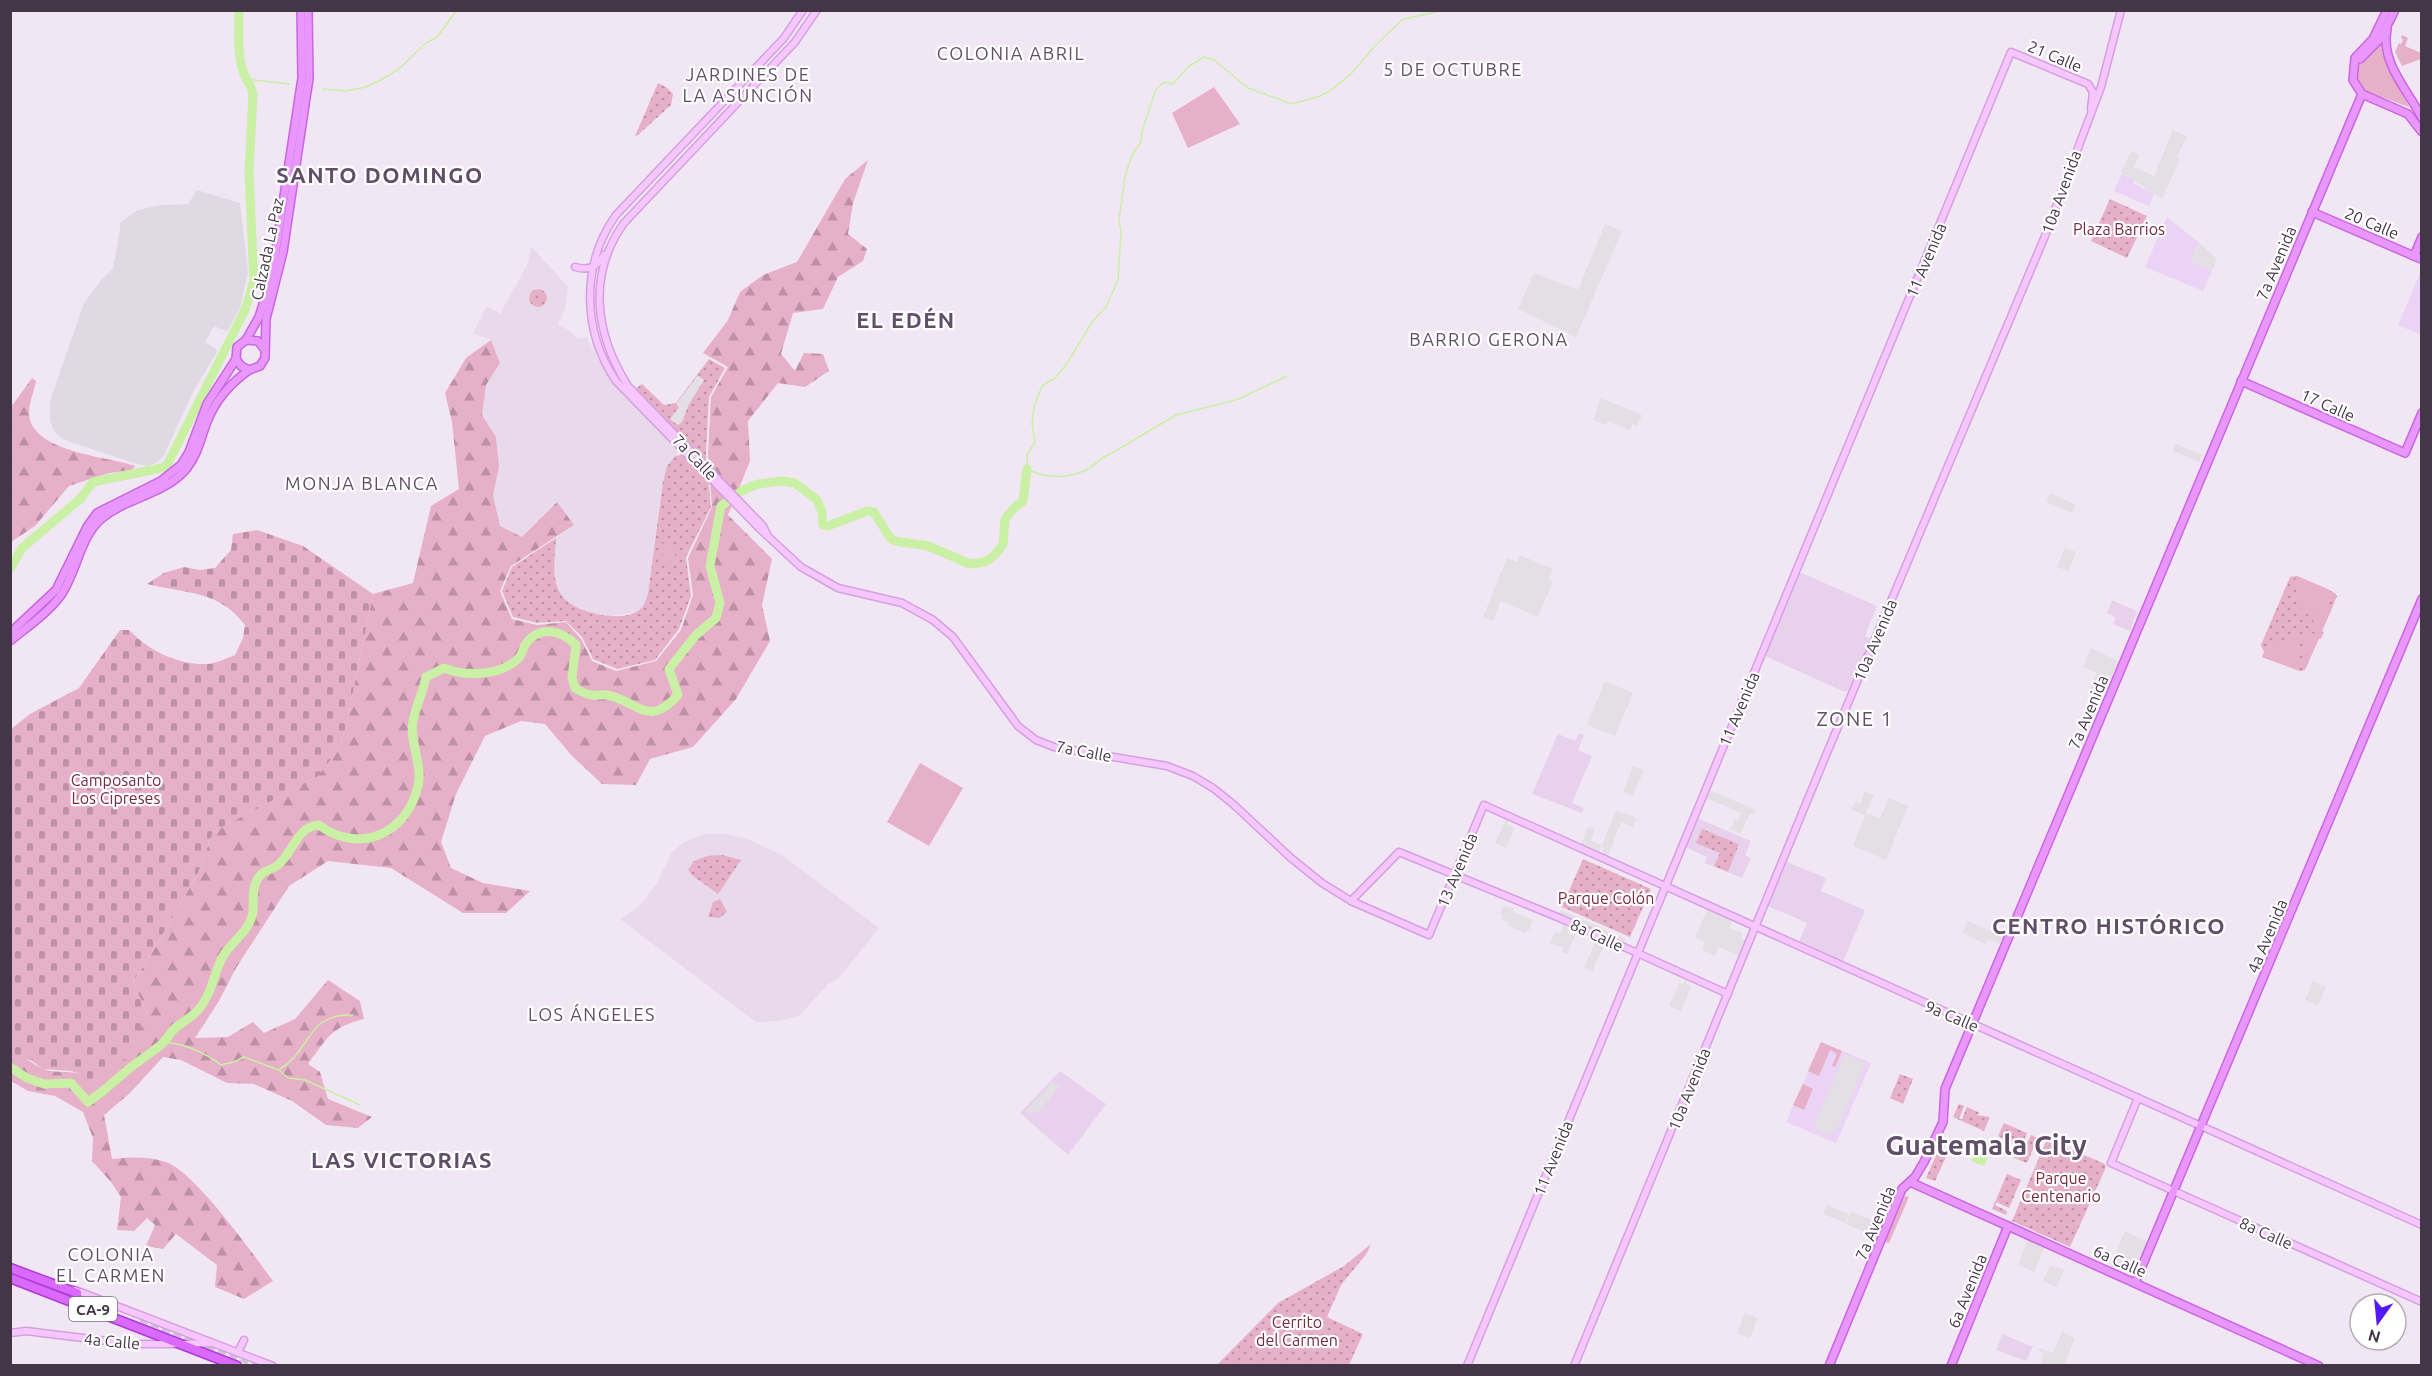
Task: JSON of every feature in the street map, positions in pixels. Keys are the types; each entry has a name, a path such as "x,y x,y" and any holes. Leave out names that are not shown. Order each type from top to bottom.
{"highway":[{"name":"CA-9","path":"10,1268 73,1292"},
{"name":"CA-9","path":"10,1278 237,1365"}],"main road":[{"name":"Calzada La Paz","path":"246,340 259,317 273,272 302,78 301,10"},
{"name":"Calzada La Paz","path":"265,350 266,319 283,252 309,79 308,10"},
{"path":"680,445 622,387 602,358 591,312 592,268 604,233 638,191 787,34 803,10"},
{"path":"575,267 592,268 600,262 624,224 786,52 805,31 818,10"},
{"name":"10a Avenida","path":"2088,84 2095,84 2101,77 2119,10"},
{"name":"10a Avenida","path":"1574,1365 2043,240 2104,78 2119,10"},
{"path":"2387,10 2377,33 2355,58 2353,80 2362,94 2406,112 2421,131"},
{"path":"2353,66 2374,46 2387,29 2395,10"},
{"path":"2387,29 2385,43 2387,55 2421,118"},
{"path":"766,57 779,50 786,52"},
{"name":"21 Calle","path":"2011,52 2088,84"},
{"name":"11 Avenida","path":"1467,1365 2011,52"},
{"path":"2088,84 2093,92 2091,109"},
{"path":"735,89 744,98"},
{"name":"7a Avenida","path":"1829,1365 1902,1189 1924,1162 1943,1122 1945,1089 2362,94"},
{"path":"2411,102 2421,131"},
{"path":"687,139 696,147"},
{"path":"638,191 647,199"},
{"name":"20 Calle","path":"2312,212 2419,258"},
{"path":"2419,258 2421,237"},
{"name":"7a Calle","path":"609,247 600,281 599,301 606,341 614,363 628,386 680,445 801,567 818,579 838,588 902,603 943,627 1018,726 1036,740 1054,747 1167,766 1193,776 1233,804 1312,877 1350,901 1429,935"},
{"path":"10,633 56,590 87,527 97,513 161,481 181,465 189,452 210,399 236,359 237,347 246,340 258,341 265,350 263,362 234,381 223,393 207,422 187,468 165,486 116,509 99,520 61,595 10,641"},
{"path":"602,358 614,363"},
{"path":"236,359 241,366 249,370"},
{"name":"17 Calle","path":"2241,381 2405,453 2421,413"},
{"name":"4a Avenida","path":"2135,1283 2421,599"},
{"name":"9a Calle","path":"1484,805 2421,1225"},
{"name":"13 Avenida","path":"1429,935 1484,805"},
{"name":"8a Calle","path":"1350,901 1399,852 1562,919 1728,994"},
{"name":"8a Calle","path":"2138,1098 2111,1163 2421,1302"},
{"name":"6a Calle","path":"1910,1182 2319,1365"},
{"name":"6a Avenida","path":"1951,1365 2008,1226"},
{"name":"CA-9","path":"73,1292 78,1290 273,1365"},
{"name":"4a Calle","path":"10,1333 35,1332 132,1344 214,1342"},
{"path":"238,1352 244,1340"}],"shaded area":[{"path":"2173,130 2187,136 2177,157 2180,159 2162,199 2121,172 2131,151 2139,155 2134,167 2154,176"},
{"path":"2122,174 2134,180 2133,183 2154,194 2149,206 2114,191"},
{"path":"197,190 240,203 248,272 240,308 229,328 226,331 214,326 205,342 217,352 193,392 163,457 148,466 62,439 53,430 50,420 50,401 84,303 102,279 113,269 121,222 138,210 161,205 188,204"},
{"path":"2167,217 2198,242 2191,262 2212,271 2203,291 2145,267"},
{"path":"1605,224 1622,231 1576,337 1518,309 1534,273 1578,290"},
{"path":"2198,242 2217,259 2212,271 2191,262"},
{"path":"531,246 568,287 565,309 558,324 570,331 577,339 587,337 598,360 678,452 667,466 660,499 648,593 645,604 636,612 609,616 590,613 574,606 562,596 553,573 556,538 573,525 556,502 522,537 500,526 493,495 499,467 496,437 482,415 485,385 500,363 491,340 473,333 487,306 500,314 528,263"},
{"path":"2421,271 2422,335 2398,325"},
{"path":"698,375 704,380 688,406 683,420 679,425 676,424 670,419 679,407 676,404"},
{"path":"1601,398 1642,415 1637,426 1633,424 1630,430 1608,421 1606,425 1593,420"},
{"path":"2176,444 2202,455 2199,462 2173,451"},
{"path":"2050,493 2076,505 2072,513 2046,502"},
{"path":"2065,548 2076,552 2069,571 2057,567"},
{"path":"1520,555 1553,569 1549,579 1553,582 1538,617 1501,601 1493,621 1483,617 1507,558 1517,562"},
{"path":"1802,573 1877,606 1865,636 1871,639 1849,690 1845,692 1766,655 1799,574"},
{"path":"2112,600 2137,611 2130,631 2113,624 2116,618 2107,613"},
{"path":"2091,648 2118,661 2102,697 2089,692 2097,673 2083,667"},
{"path":"1605,681 1633,693 1615,736 1587,725"},
{"path":"1579,733 1584,735 1578,750 1592,756 1572,803 1584,808 1582,813 1532,794 1558,734 1575,741"},
{"path":"1633,766 1644,770 1633,796 1623,792"},
{"path":"1709,790 1756,810 1754,814 1750,813 1741,834 1730,830 1741,813 1706,798"},
{"path":"1865,791 1874,795 1866,813 1880,818 1889,798 1908,806 1886,860 1853,846 1865,816 1851,809 1855,802 1860,804"},
{"path":"1616,810 1637,818 1633,827 1621,822 1608,856 1602,853 1604,846 1601,846 1599,852 1583,845 1588,827 1595,829 1591,841 1602,845"},
{"path":"1697,818 1751,841 1745,855 1751,858 1742,878 1705,863 1707,857 1685,847"},
{"path":"1506,819 1509,820 1507,824 1515,828 1506,848 1495,843"},
{"path":"704,834 724,834 745,838 782,855 879,928 838,979 828,984 799,1016 779,1021 756,1022 620,919 636,909 646,898 657,883 672,852 686,841"},
{"path":"1787,862 1826,878 1821,891 1865,910 1842,964 1798,944 1807,923 1768,906"},
{"path":"1504,906 1514,908 1513,912 1533,920 1529,930 1525,933 1508,926 1509,923 1501,920 1503,916 1500,914"},
{"path":"1561,910 1626,939 1624,942 1559,913"},
{"path":"1707,910 1732,921 1729,928 1743,933 1741,938 1746,940 1739,956 1719,947 1715,956 1702,950 1705,942 1695,937"},
{"path":"1968,921 2004,937 2001,944 1988,939 1985,944 1962,933"},
{"path":"1563,925 1569,928 1567,933 1572,935 1574,930 1577,931 1567,954 1561,952 1563,948 1550,943 1555,932 1560,934"},
{"path":"1596,940 1605,943 1592,972 1584,968"},
{"path":"1686,978 1688,979 1686,984 1691,986 1681,1011 1669,1006 1679,983 1683,984"},
{"path":"2313,981 2326,987 2318,1006 2305,1000"},
{"path":"1821,1042 1871,1063 1836,1143 1786,1122"},
{"path":"1845,1054 1865,1063 1836,1133 1832,1131 1830,1135 1813,1128"},
{"path":"1060,1071 1106,1104 1068,1155 1020,1113"},
{"path":"1053,1082 1059,1087 1039,1112 1034,1111 1031,1115 1025,1111"},
{"path":"1827,1205 1849,1214 1845,1223 1823,1214"},
{"path":"1851,1212 1884,1225 1878,1238 1846,1224"},
{"path":"2125,1231 2148,1242 2132,1277 2110,1267"},
{"path":"2028,1239 2045,1246 2034,1272 2018,1265"},
{"path":"2050,1266 2065,1269 2056,1287 2043,1281"},
{"path":"1745,1313 1758,1318 1750,1338 1737,1333"},
{"path":"2062,1332 2075,1338 2064,1365 2040,1365 2044,1353 2038,1350 2039,1348 2053,1353"},
{"path":"2002,1334 2033,1347 2026,1361 1996,1350"}],"green space":[{"path":"2402,35 2408,38 2405,46 2421,53 2421,59 2402,66 2395,52 2403,40"},
{"path":"2382,42 2385,59 2409,107 2362,90 2355,77 2359,65"},
{"path":"658,83 673,94 671,105 635,136"},
{"path":"1214,87 1240,124 1188,148 1172,113"},
{"path":"868,160 853,203 848,234 867,249 863,261 838,277 823,309 793,313 781,354 795,371 804,353 823,354 829,371 805,387 778,383 748,421 750,461 728,515 772,559 762,605 770,641 736,699 693,747 650,759 636,785 602,784 572,756 545,724 521,721 485,736 456,794 441,842 451,868 483,883 530,891 506,913 463,913 391,868 328,861 289,886 236,968 219,1001 195,1038 228,1037 253,1022 264,1033 295,1019 328,980 360,1001 364,1019 337,1030 320,1047 308,1064 320,1072 328,1099 372,1117 358,1128 326,1125 292,1101 254,1084 227,1083 181,1060 163,1057 130,1093 104,1115 112,1159 132,1157 153,1159 166,1162 178,1169 223,1215 273,1281 244,1299 215,1287 217,1265 176,1234 163,1249 146,1246 155,1225 147,1218 134,1231 117,1230 121,1197 92,1161 93,1138 83,1112 55,1096 28,1091 11,1081 11,1055 24,1057 46,1070 80,1074 147,1014 133,982 198,873 213,832 317,776 338,750 346,726 373,594 413,583 431,506 459,489 452,422 445,393 466,358 491,340 500,363 486,385 482,415 496,437 499,467 493,495 500,526 522,537 557,502 574,525 511,566 500,591 512,619 537,625 566,622 581,639 592,661 616,671 656,661 681,630 693,595 688,558 712,507 708,454 711,397 728,367 703,353 728,320 740,292 763,275 797,262 845,179"},
{"name":"Plaza Barrios","path":"2110,199 2147,216 2127,258 2091,241"},
{"path":"534,289 542,289 547,294 545,305 534,307 529,302 529,294"},
{"path":"709,359 725,368 709,397 706,454 711,507 686,557 691,596 679,629 655,660 617,669 593,659 582,637 566,621 537,623 513,617 502,591 512,567 556,538 554,569 556,583 569,603 577,608 608,616 628,615 643,606 648,593 667,466 676,455 682,453 635,389 642,384 664,405 676,403"},
{"path":"32,378 36,381 29,413 33,426 42,436 72,450 135,466 132,470 109,473 69,486 35,526 11,542 11,407"},
{"name":"Camposanto Los Cipreses","path":"257,530 303,546 373,594 346,726 338,750 318,776 213,832 198,873 133,982 147,1014 129,1057 90,1090 80,1074 71,1071 42,1069 31,1060 11,1055 11,729 30,714 79,688 120,630 129,630 155,650 186,662 208,664 235,655 243,638 245,625 224,605 201,595 147,584 164,573 184,567 200,570 215,568 231,550 233,534"},
{"path":"663,543 676,544 674,565 662,564"},
{"path":"2297,576 2337,596 2322,631 2324,632 2321,639 2319,638 2305,670 2300,671 2262,657 2264,652 2261,645 2290,577"},
{"path":"2297,576 2330,590 2326,600 2309,614 2301,612 2294,582"},
{"path":"2328,605 2333,606 2322,631 2314,629 2313,618"},
{"path":"2312,633 2319,638 2306,667 2303,639"},
{"path":"2291,635 2299,639 2300,671 2262,657 2264,652"},
{"path":"920,763 963,788 929,846 887,822"},
{"path":"1702,829 1739,844 1728,872 1714,866 1720,853 1696,843"},
{"path":"722,855 741,860 718,894 688,870 694,861 707,856"},
{"name":"Parque Colón","path":"1583,859 1651,889 1630,937 1562,907"},
{"path":"720,899 727,912 719,918 708,917 713,902"},
{"path":"1821,1042 1842,1051 1835,1067 1832,1066 1837,1054 1830,1050 1819,1076 1808,1071"},
{"path":"1900,1074 1913,1079 1903,1104 1890,1098"},
{"path":"1803,1084 1813,1089 1804,1110 1793,1105"},
{"path":"1959,1104 1964,1106 1959,1119 1962,1119 1967,1107 1980,1113 1976,1115 1990,1117 1984,1131 1953,1117"},
{"path":"2004,1123 2027,1133 2019,1152 2022,1154 2031,1135 2038,1138 2027,1163 2014,1158 2019,1146 1998,1136"},
{"name":"Parque Centenario","path":"2047,1139 2105,1164 2106,1167 2070,1247 2012,1221"},
{"path":"1938,1151 1947,1155 1935,1181 1926,1178"},
{"path":"2007,1174 2021,1180 2009,1208 1996,1202 1995,1205 2007,1211 2006,1215 1992,1209"},
{"path":"1905,1196 1909,1197 1889,1243 1885,1242"},
{"name":"Cerrito del Carmen","path":"1371,1244 1367,1253 1341,1285 1327,1317 1363,1334 1349,1365 1217,1365 1278,1303 1344,1266"}],"water":[{"path":"1982,1138 1994,1143 1984,1166 1971,1161"}],"waterway":[{"path":"10,569 22,548 80,499 93,482 166,467 245,310 254,281 249,172 253,94 240,61 239,10"},
{"path":"323,89 345,91 366,87 381,80 399,69 426,43 437,37 457,10"},
{"path":"1287,376 1239,399 1176,415 1105,456 1088,469 1073,475 1042,475 1027,469 1027,455 1035,442 1032,424 1034,407 1042,386 1055,378 1066,365 1092,322 1106,307 1118,280 1121,233 1119,220 1125,176 1132,155 1141,142 1142,131 1156,89 1165,82 1173,84 1188,67 1204,57 1214,60 1248,88 1292,104 1330,91 1351,74 1374,47 1403,19 1446,10"},
{"path":"245,79 290,84"},
{"path":"10,1067 27,1078 44,1084 71,1083 88,1102 159,1046 174,1029 197,1012 204,1003 223,956 248,925 253,911 253,892 257,880 261,874 283,860 305,830 319,825 334,834 350,838 365,838 379,835 404,817 418,786 419,770 412,729 426,677 444,668 473,674 502,668 519,658 531,638 543,632 550,632 564,636 576,645 572,678 575,688 588,694 618,698 650,712 667,705 678,695 669,669 696,635 716,618 720,603 710,566 721,506 743,490 758,484 783,481 795,483 817,500 822,512 823,525 828,526 867,511 874,512 890,538 895,541 928,546 970,564 990,559 1003,544 1005,519 1023,501 1027,469"},
{"path":"164,1042 194,1049 221,1065 244,1057 279,1070 290,1062 311,1034 326,1020 353,1015"},
{"path":"280,1071 288,1078 305,1080 360,1105"}],"tunnel":[{"path":"141,1318 261,1366"}],"district":[{"name":"COLONIA ABRIL","path":"1011,53"},
{"name":"5 DE OCTUBRE","path":"1453,69"},
{"name":"JARDINES DE LA ASUNCIÓN","path":"748,84"},
{"name":"SANTO DOMINGO","path":"380,174"},
{"name":"EL EDÉN","path":"906,319"},
{"name":"BARRIO GERONA","path":"1489,339"},
{"name":"MONJA BLANCA","path":"362,483"},
{"name":"ZONE 1","path":"1855,718"},
{"name":"CENTRO HISTÓRICO","path":"2109,925"},
{"name":"LOS ÁNGELES","path":"592,1014"},
{"name":"Guatemala City","path":"1986,1144"},
{"name":"LAS VICTORIAS","path":"402,1159"},
{"name":"COLONIA EL CARMEN","path":"111,1264"}]}
